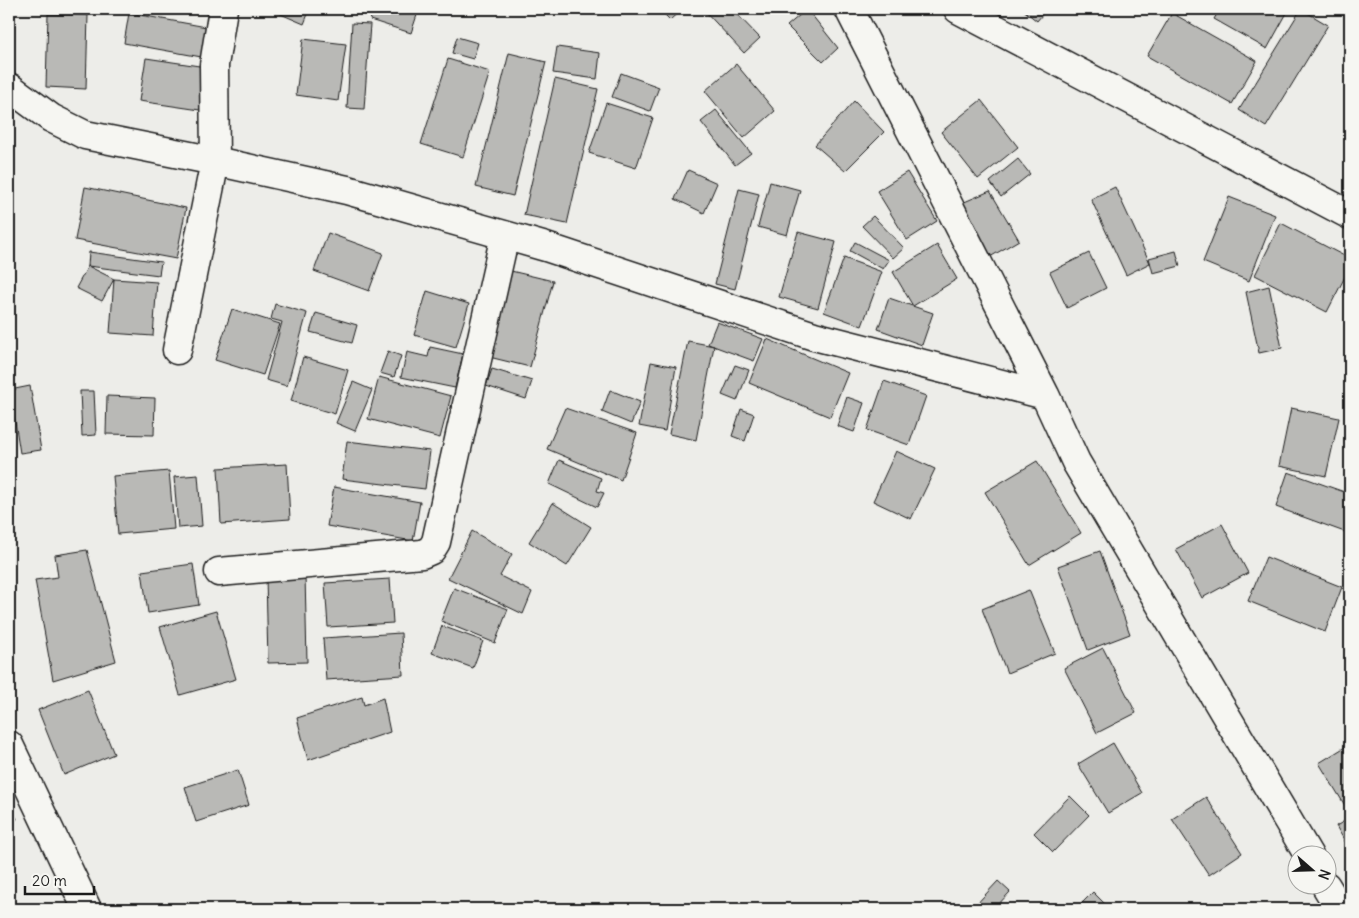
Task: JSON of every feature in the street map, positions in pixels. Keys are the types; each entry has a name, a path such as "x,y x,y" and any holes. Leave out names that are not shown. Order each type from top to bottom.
{"street":[{"path":"177,350 215,161 214,65 222,9"},
{"path":"849,9 1045,395 1076,462 1302,846"},
{"path":"958,9 1350,215"},
{"path":"9,87 51,118 85,135 347,190 505,235 814,336 1045,395"},
{"path":"219,572 422,554 431,550 436,542 505,235"},
{"path":"9,749 87,909"},
{"path":"1332,896 1340,909"}],"building":[{"path":"269,9 310,9 304,24"},
{"path":"374,9 419,9 411,33 370,20"},
{"path":"659,9 682,9 670,20"},
{"path":"703,9 732,9 760,38 744,53"},
{"path":"807,9 838,48 823,62 787,26"},
{"path":"1022,9 1047,9 1037,21"},
{"path":"1220,9 1284,9 1288,11 1267,49 1214,19"},
{"path":"1301,9 1328,25 1266,127 1239,110"},
{"path":"129,13 212,28 207,58 124,43"},
{"path":"1172,13 1257,61 1232,104 1147,56"},
{"path":"48,14 88,15 86,89 46,87"},
{"path":"352,23 370,24 364,109 347,108"},
{"path":"457,37 478,43 473,59 452,53"},
{"path":"303,39 346,44 338,101 296,95"},
{"path":"557,47 600,53 597,79 553,73"},
{"path":"509,53 546,62 513,196 476,187"},
{"path":"146,58 206,67 200,110 139,101"},
{"path":"448,59 490,72 463,157 421,144"},
{"path":"736,64 775,111 744,138 705,91"},
{"path":"621,73 659,87 650,111 612,97"},
{"path":"555,79 598,89 567,224 524,215"},
{"path":"981,100 1018,147 978,179 941,132"},
{"path":"854,101 884,132 845,171 815,145"},
{"path":"606,103 653,118 636,168 589,153"},
{"path":"716,110 751,153 735,165 701,122"},
{"path":"1018,159 1030,174 1001,197 990,182"},
{"path":"688,170 717,183 704,213 675,199"},
{"path":"907,172 937,221 907,240 877,191"},
{"path":"770,182 800,190 787,235 758,227"},
{"path":"85,187 186,208 176,259 75,240"},
{"path":"1115,187 1150,263 1126,275 1091,199"},
{"path":"739,189 759,194 735,289 715,284"},
{"path":"990,191 1019,240 990,257 962,203"},
{"path":"1229,197 1275,215 1249,281 1203,262"},
{"path":"873,216 904,248 893,258 862,226"},
{"path":"1281,223 1350,259 1350,267 1327,312 1255,275"},
{"path":"798,232 836,242 818,308 779,297"},
{"path":"328,233 383,253 369,291 314,271"},
{"path":"855,242 889,260 883,269 850,251"},
{"path":"937,245 957,279 913,306 893,272"},
{"path":"1176,251 1180,266 1153,273 1149,258"},
{"path":"89,252 161,262 159,275 88,266"},
{"path":"1089,253 1106,288 1067,308 1050,272"},
{"path":"844,258 882,272 862,326 824,312"},
{"path":"88,266 114,279 102,301 76,288"},
{"path":"511,271 553,281 530,367 489,357"},
{"path":"114,279 157,282 153,336 110,333"},
{"path":"1269,286 1282,348 1259,353 1246,292"},
{"path":"427,291 469,304 456,347 414,335"},
{"path":"889,298 933,313 922,345 878,329"},
{"path":"275,304 307,313 287,386 266,380 282,322 271,319"},
{"path":"232,309 280,324 263,375 215,360"},
{"path":"316,313 357,325 352,343 310,332"},
{"path":"717,322 763,339 754,361 708,344"},
{"path":"767,339 848,373 830,417 749,383"},
{"path":"688,341 714,346 696,440 669,434"},
{"path":"430,347 463,354 455,388 401,377 407,352 428,357"},
{"path":"388,351 401,356 394,377 380,373"},
{"path":"303,357 348,370 335,414 291,401"},
{"path":"651,362 676,367 665,431 639,426"},
{"path":"735,365 749,370 737,401 722,395"},
{"path":"492,369 532,381 526,399 486,386"},
{"path":"379,377 451,396 440,438 368,419"},
{"path":"884,381 926,396 909,445 867,430"},
{"path":"353,382 372,390 355,431 336,423"},
{"path":"30,386 41,450 20,453 10,390"},
{"path":"610,390 640,402 631,424 602,412"},
{"path":"80,391 94,391 96,435 82,436"},
{"path":"107,396 155,398 154,435 106,434"},
{"path":"847,397 864,403 854,432 837,426"},
{"path":"565,408 637,433 621,480 547,449"},
{"path":"1291,408 1339,418 1326,476 1279,466"},
{"path":"741,409 754,414 745,441 732,436"},
{"path":"347,441 430,451 425,489 342,479"},
{"path":"896,451 935,469 911,519 873,501"},
{"path":"559,460 601,478 597,491 604,493 597,507 549,484"},
{"path":"1037,461 1081,533 1029,565 985,492"},
{"path":"287,464 290,519 221,524 218,468"},
{"path":"169,471 174,529 118,534 113,476"},
{"path":"1288,472 1350,494 1350,534 1276,507"},
{"path":"198,475 202,526 178,528 174,477"},
{"path":"334,487 420,502 413,541 327,526"},
{"path":"553,503 591,527 567,566 529,542"},
{"path":"1222,524 1248,573 1202,598 1176,549"},
{"path":"472,531 512,554 500,576 532,592 523,614 448,578"},
{"path":"87,550 116,661 53,680 35,580 58,577 55,555"},
{"path":"1100,551 1130,634 1088,650 1058,566"},
{"path":"1266,557 1342,587 1325,632 1248,601"},
{"path":"193,564 199,605 148,613 142,571"},
{"path":"305,575 307,662 268,663 266,576"},
{"path":"390,579 393,623 328,627 325,583"},
{"path":"454,588 508,609 495,643 441,621"},
{"path":"1029,590 1055,653 1007,673 982,609"},
{"path":"216,611 236,679 180,695 160,627"},
{"path":"442,626 483,641 473,668 432,653"},
{"path":"401,633 403,675 326,680 323,638"},
{"path":"1103,648 1136,713 1097,733 1064,668"},
{"path":"88,690 114,754 64,775 38,710"},
{"path":"362,697 364,705 383,698 390,732 308,760 297,718"},
{"path":"1113,743 1142,793 1108,813 1078,764"},
{"path":"1350,744 1350,811 1349,812 1319,763"},
{"path":"238,770 249,805 196,822 185,787"},
{"path":"1070,796 1089,815 1053,852 1034,833"},
{"path":"1206,797 1242,853 1209,875 1172,819"},
{"path":"9,804 17,819 9,824"},
{"path":"1350,818 1350,850 1336,826"},
{"path":"998,881 1010,892 994,909 972,909"},
{"path":"1093,892 1110,909 1076,909"}]}
